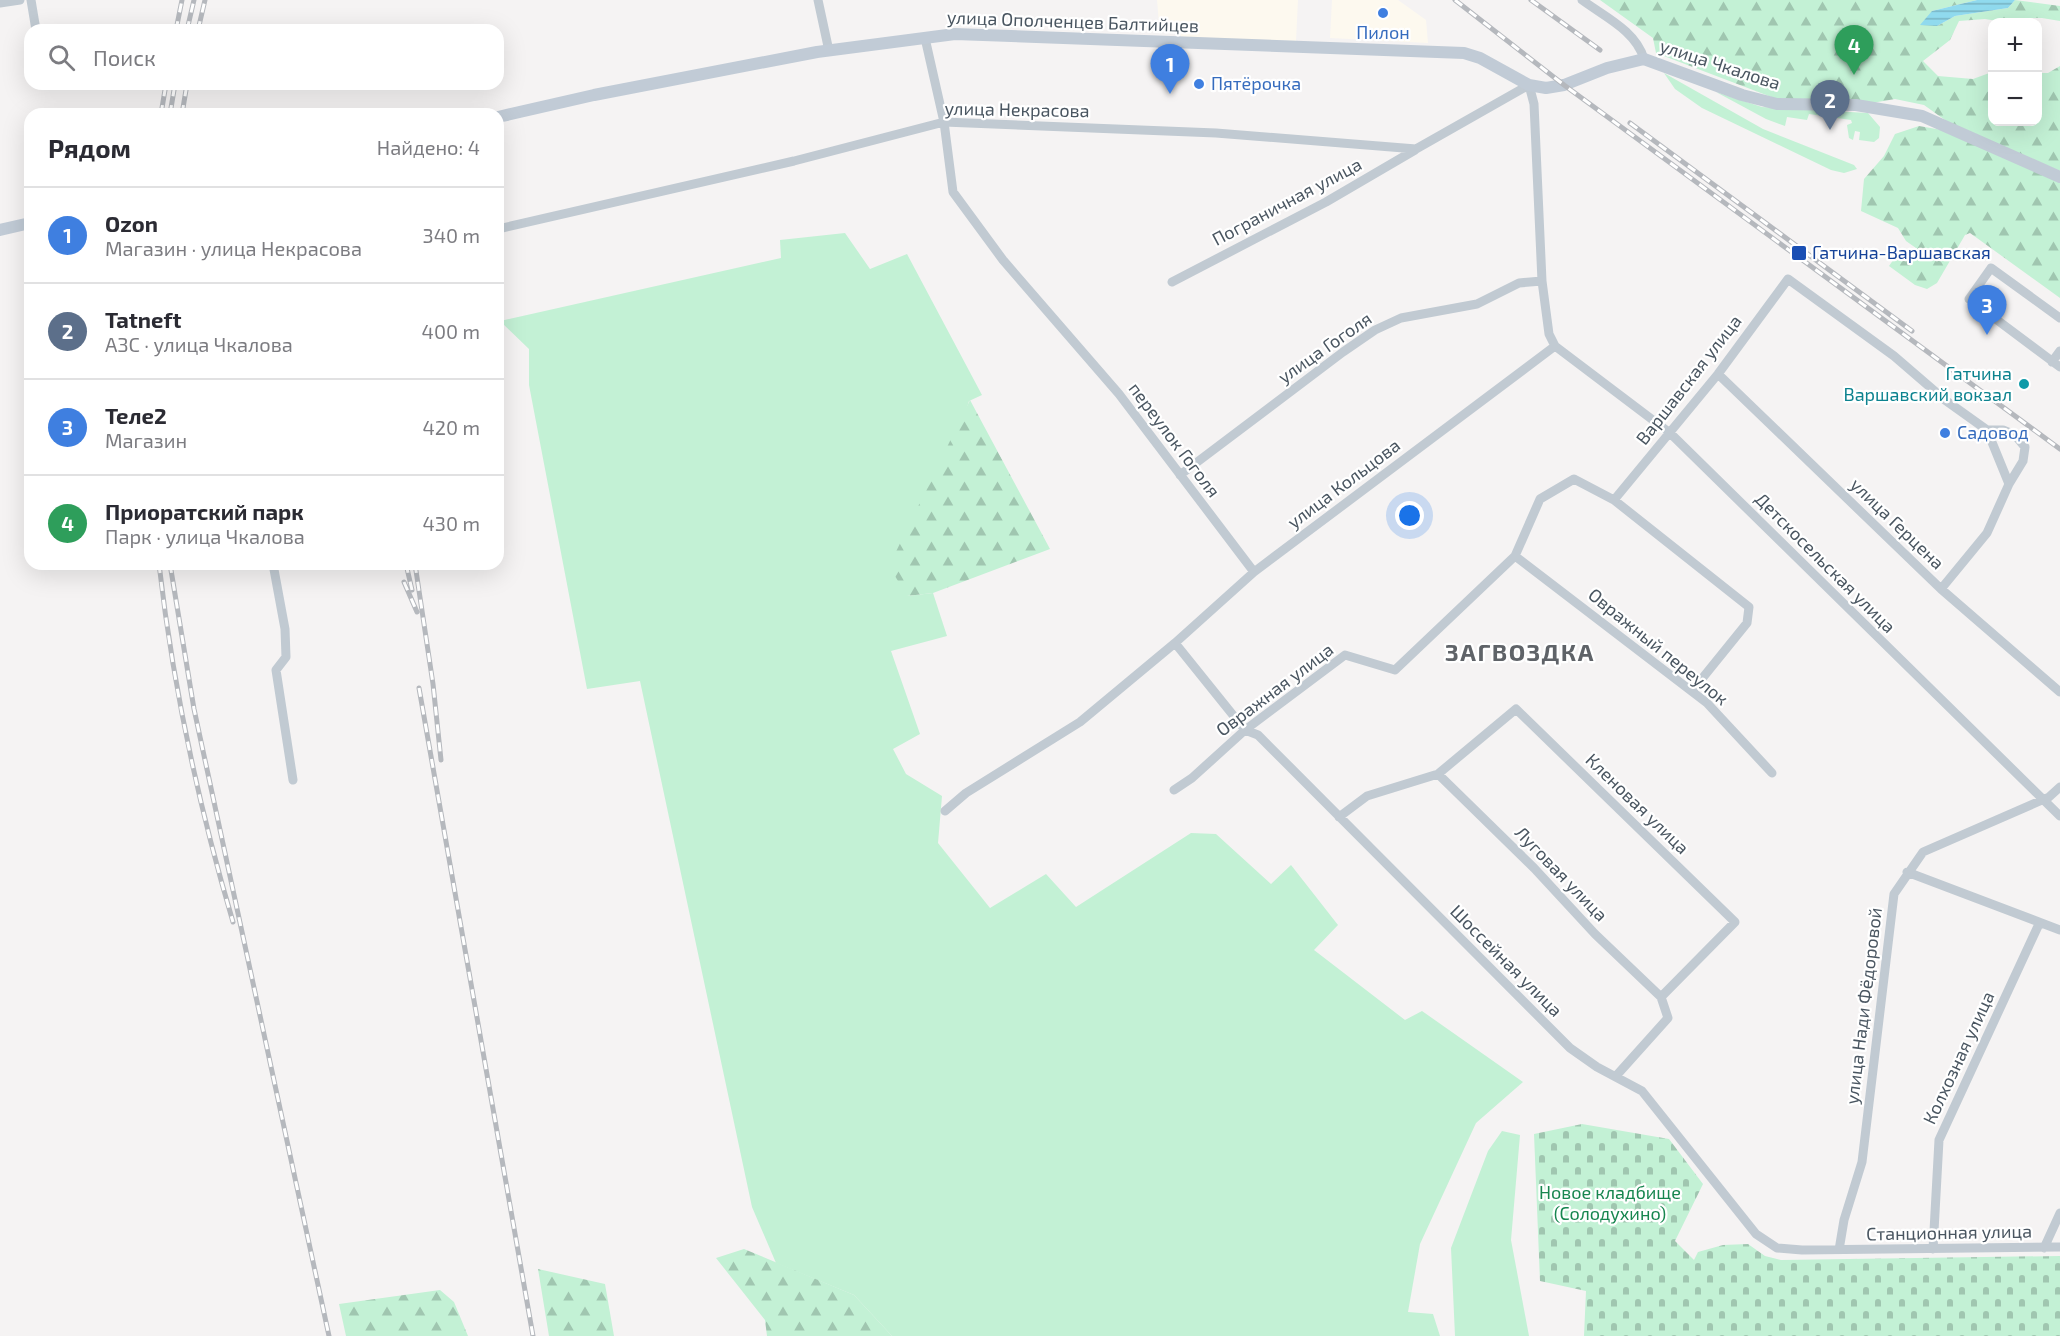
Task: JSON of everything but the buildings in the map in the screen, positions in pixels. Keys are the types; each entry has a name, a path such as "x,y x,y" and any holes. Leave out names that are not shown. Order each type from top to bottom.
{"main road":[{"name":"улица Ополченцев Балтийцев","path":"504,116 594,95 829,51 956,34 1464,53 1480,57 1529,84 1546,88 1574,81"},
{"name":"улица Чкалова","path":"1574,81 1607,68 1644,59 1742,94 1778,104 1856,105 1922,116 2060,177"},
{"path":"0,230 24,224"}],"street":[{"path":"0,3 20,0"},
{"path":"32,0 35,24"},
{"path":"818,0 829,51"},
{"path":"1582,0 1633,36 1640,46 1644,59"},
{"name":"переулок Гоголя","path":"924,38 944,122 953,192 1003,260 1119,394 1254,572"},
{"path":"1416,149 1529,84 1534,104 1542,282 1549,334 1555,346"},
{"name":"улица Некрасова","path":"504,228 783,163 944,122 1216,133 1416,149"},
{"name":"Пограничная улица","path":"1172,282 1326,202 1416,149"},
{"path":"2060,318 1991,268 1969,299 2056,365 2060,351"},
{"name":"Варшавская улица","path":"1614,500 1718,374 1788,279 1894,356 1945,400 1987,430"},
{"name":"улица Гоголя","path":"1180,475 1375,330 1401,318 1477,304 1519,282 1542,282"},
{"name":"Детскосельская улица","path":"1555,346 1670,433 2060,816"},
{"name":"улица Кольцова","path":"945,811 966,793 1080,722 1175,643 1254,572 1555,346"},
{"name":"улица Герцена","path":"1718,374 1941,589 2060,692"},
{"path":"1941,589 1987,533 2025,454 2021,440 2003,430 1987,430 2009,484"},
{"path":"2004,471 2017,469"},
{"name":"Овражная улица","path":"1174,790 1192,778 1245,730 1345,655 1395,670 1515,556 1540,499 1574,479 1614,500"},
{"path":"1614,500 1749,607 1747,623 1692,691"},
{"name":"Овражный переулок","path":"1515,556 1692,691 1772,773"},
{"path":"274,570 285,629 286,657 276,670 293,780"},
{"name":"Шоссейная улица","path":"1175,643 1245,730 1257,735 1570,1048 1597,1067 1642,1091 1756,1234 1777,1248 1839,1250"},
{"name":"Кленовая улица","path":"1438,774 1516,709 1735,922 1661,996"},
{"path":"1339,817 1367,796 1438,774"},
{"name":"Луговая улица","path":"1438,774 1534,868 1595,934 1661,996"},
{"name":"улица Нади Фёдоровой","path":"1839,1250 1844,1220 1862,1162 1894,894 1923,852 2043,800 2060,787"},
{"path":"1907,873 2060,930"},
{"name":"Колхозная улица","path":"1933,1249 1939,1140 2039,924"},
{"path":"1616,1076 1668,1018 1661,996"},
{"path":"2044,1248 2060,1213"},
{"name":"Станционная улица","path":"1839,1250 2060,1247"}],"shaded area":[{"path":"1157,0 1298,0 1296,41 1181,37 1180,23 1159,23"},
{"path":"1332,0 1398,0 1426,20 1428,43 1330,38"}],"green space":[{"path":"1600,0 1977,0 1932,11 1937,26 1955,16 2008,8 2015,0 2060,6 2060,21 2042,18 1988,18 1959,21 1950,40 1923,61 1938,76 1973,79 1988,73 1988,126 2042,126 2042,73 2048,73 2060,66 2060,171 1952,125 1924,105 1895,99 1872,103 1774,98 1656,53 1653,38"},
{"path":"1664,73 1763,129 1854,165 1857,169 1844,173 1831,170 1702,108 1675,89"},
{"path":"1716,92 1762,107 1868,113 1880,127 1879,138 1874,142 1859,140 1860,132 1855,131 1853,140 1849,138 1847,125 1852,123 1851,120 1809,114 1807,120 1787,117 1785,126 1766,119"},
{"path":"1919,126 1942,130 2060,182 2060,298 1970,233 1965,235 1937,283 1927,289 1915,285 1889,266 1896,256 1904,254 1917,260 1923,253 1906,241 1898,228 1861,211 1864,179 1884,156 1895,134"},
{"path":"845,233 870,269 907,254 982,395 969,401 907,596 933,593 947,636 891,651 920,734 893,749 906,774 942,796 938,843 990,908 1046,874 1076,907 1191,833 1216,834 1271,884 1291,865 1338,925 1314,950 1405,1020 1422,1011 1523,1082 1476,1123 1420,1244 1408,1312 1433,1314 1440,1336 892,1336 854,1295 776,1263 752,1207 640,681 587,689 529,385 529,349 504,325 504,320 781,258 780,240"},
{"path":"970,400 1050,549 933,593 907,596 889,566"},
{"name":"Новое кладбище (Солодухино)","path":"1582,1124 1669,1139 1703,1184 1675,1241 1694,1260 1698,1252 1723,1245 1748,1244 1765,1256 1781,1260 2060,1256 2060,1336 1584,1336 1586,1291 1540,1281 1534,1134"},
{"path":"1502,1131 1520,1135 1511,1240 1529,1336 1455,1336 1451,1248 1488,1151"},
{"path":"744,1249 854,1295 892,1336 767,1336 765,1320 716,1258"},
{"path":"538,1269 605,1284 614,1336 549,1336"},
{"path":"440,1290 454,1302 468,1336 346,1336 339,1304"}],"water":[{"path":"1977,0 2015,0 2008,8 1955,16 1937,26 1920,25 1932,11"}],"railway":[{"path":"177,24 182,0"},
{"path":"188,24 194,0"},
{"path":"199,24 205,0"},
{"path":"1455,0 1564,85 2060,449"},
{"path":"1531,0 1600,50"},
{"path":"162,108 165,90"},
{"path":"171,108 174,90"},
{"path":"183,108 186,90"},
{"path":"1630,123 1912,331"},
{"path":"160,570 179,700 188,744 220,878 233,922"},
{"path":"171,570 194,709 329,1336"},
{"path":"407,570 412,590"},
{"path":"416,570 433,684 441,760"},
{"path":"404,582 417,612"},
{"path":"419,688 533,1336"}],"place":[{"name":"Пилон","path":"1383,13"},
{"name":"Приоратский парк","path":"1854,75"},
{"name":"Пятёрочка","path":"1199,84"},
{"name":"Ozon","path":"1170,94"},
{"name":"Tatneft","path":"1830,130"},
{"name":"Гатчина-Варшавская","path":"1799,253"},
{"name":"Теле2","path":"1987,335"},
{"name":"Гатчина Варшавский вокзал","path":"2024,384"},
{"name":"Садовод","path":"1945,433"}],"district":[{"name":"ЗАГВОЗДКА","path":"1520,653"}]}
